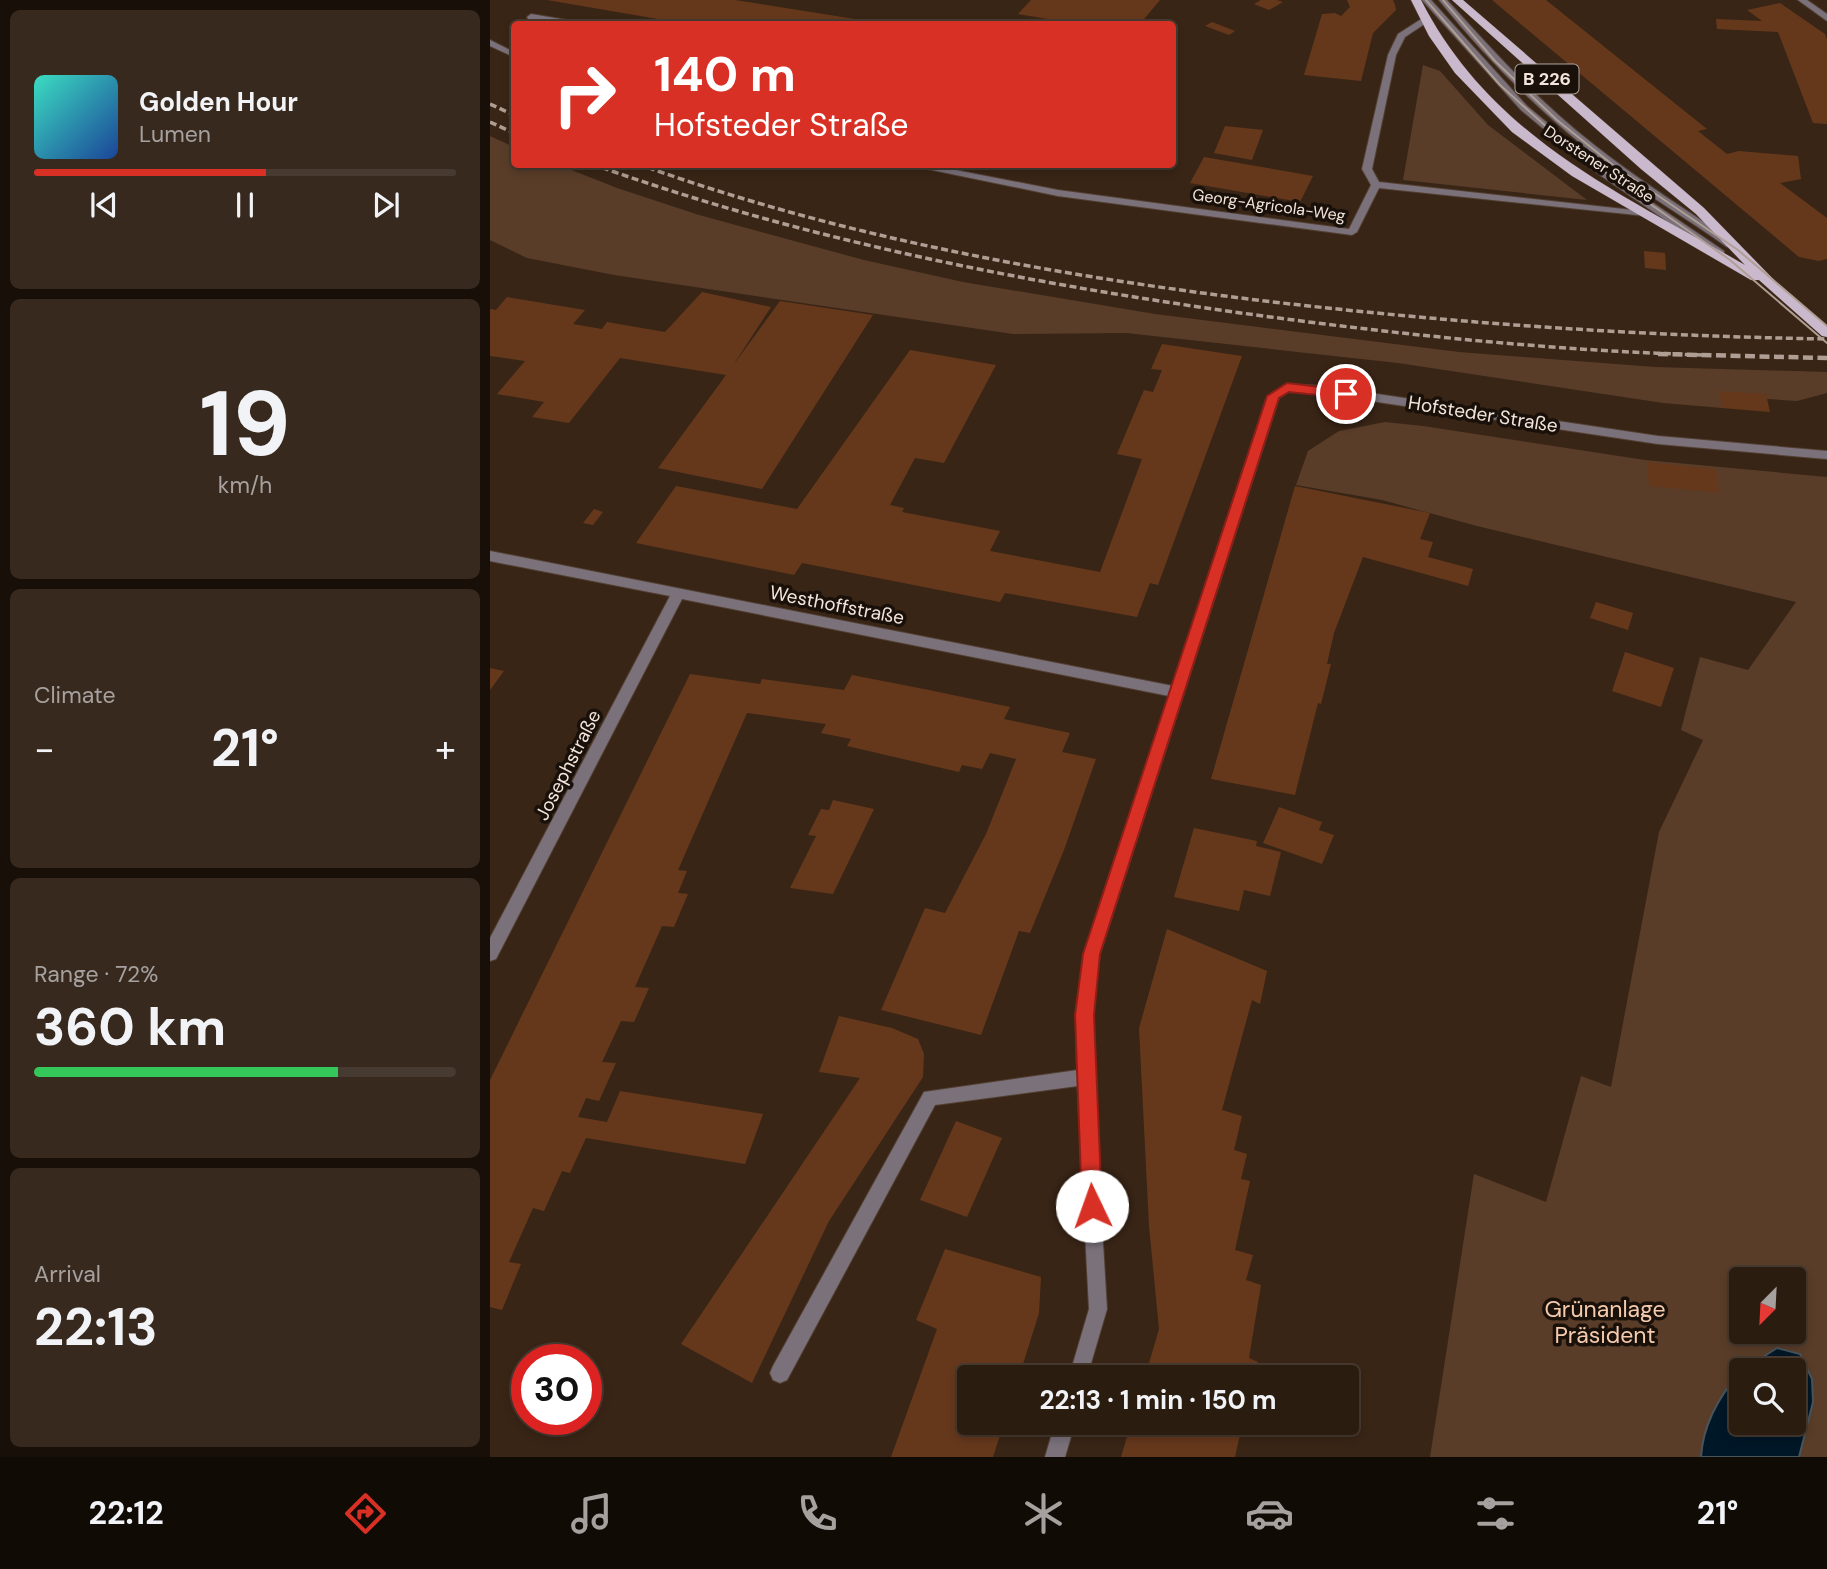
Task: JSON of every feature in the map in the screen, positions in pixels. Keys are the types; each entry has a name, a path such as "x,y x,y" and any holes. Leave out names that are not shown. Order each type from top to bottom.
{"main road":[{"name":"Dorstener Straße","path":"1416,0 1434,36 1459,72 1516,130 1558,162 1642,214 1772,286"},
{"name":"Dorstener Straße","path":"1457,0 1700,211 1772,286 1827,333"}],"street":[{"path":"1426,0 1500,85 1569,147 1741,269"},
{"path":"1443,0 1495,61 1557,120 1613,165 1738,250"},
{"path":"1802,0 1827,18"},
{"path":"531,17 555,21"},
{"path":"1426,19 1401,36 1392,55 1367,169 1376,185 1642,214"},
{"path":"490,43 511,54"},
{"name":"Georg-Agricola-Weg","path":"927,168 1050,192 1352,232 1376,185"},
{"name":"Hofsteder Straße","path":"1082,1365 1098,1310 1085,1077 1084,1015 1091,954 1274,396 1287,387 1324,390 1658,440 1827,454"},
{"name":"Westhoffstraße","path":"490,556 1176,692"},
{"name":"Josephstraße","path":"490,954 678,593"},
{"path":"780,1373 930,1098 1085,1077"},
{"path":"1055,1457 1061,1435"}],"green space":[{"path":"1423,65 1440,71 1488,125 1587,200 1403,180"},
{"path":"490,136 511,146 511,168 567,168 699,215 864,260 963,282 1155,314 1459,352 1655,367 1827,372 1827,393 1797,401 1767,399 1722,408 1663,403 1398,363 1126,333 1013,334 614,275 527,258 490,240"},
{"name":"Grünanlage Präsident","path":"1385,422 1645,460 1827,477 1827,1457 1799,1457 1813,1402 1812,1379 1806,1374 1806,1358 1788,1358 1777,1348 1761,1358 1729,1358 1729,1385 1708,1422 1701,1457 1430,1457 1474,1174 1546,1202 1581,1076 1611,1087 1659,832 1703,740 1681,730 1700,657 1748,670 1796,602 1477,526 1382,500 1296,485 1308,451 1339,431"}],"water":[{"path":"1777,1348 1800,1354 1802,1358 1762,1358"},
{"path":"1806,1366 1812,1379 1813,1402 1806,1430"},
{"path":"1729,1386 1729,1435 1805,1435 1799,1457 1701,1457 1709,1422"}],"building":[{"path":"547,0 735,0 867,21 670,21"},
{"path":"1031,0 1160,0 1142,21 1059,21 1018,14"},
{"path":"1261,0 1283,2 1269,10 1254,4"},
{"path":"1347,0 1393,0 1396,10 1373,33 1361,81 1304,75 1322,14 1335,13 1341,16 1350,7"},
{"path":"1492,0 1546,0 1707,129 1698,131 1727,154 1739,151 1798,156 1801,179 1780,183 1827,218 1827,259 1819,261 1799,257"},
{"path":"1780,3 1825,34 1827,39 1827,124 1813,123 1778,32 1717,29 1716,19 1762,21 1747,10"},
{"path":"1212,22 1235,31 1229,35 1205,26"},
{"path":"1225,126 1263,130 1252,160 1214,153"},
{"path":"1204,157 1313,176 1300,202 1190,183"},
{"path":"1644,251 1665,253 1666,270 1645,268"},
{"path":"702,292 771,307 732,367 780,301 873,315 762,489 658,468 726,375 620,358 569,423 532,417 544,402 497,394 525,361 490,356 490,309 496,310 507,297 585,310 573,324 602,329 607,322 665,332"},
{"path":"1162,344 1242,356 1158,585 1150,583 1137,617 1005,593 1000,602 802,563 794,575 636,543 676,486 797,509 910,350 996,365 944,463 915,458 890,505 904,508 902,512 1000,531 990,551 1100,572 1142,459 1117,454 1144,390 1153,392 1162,370 1151,369"},
{"path":"1719,391 1766,394 1770,412 1722,408"},
{"path":"1647,462 1716,469 1719,493 1649,486"},
{"path":"1295,486 1430,513 1420,539 1433,542 1428,557 1473,569 1468,586 1363,557 1334,633 1327,664 1331,664 1321,704 1318,703 1295,795 1211,779"},
{"path":"594,509 603,512 593,525 583,523"},
{"path":"1596,602 1633,613 1628,630 1590,618"},
{"path":"1625,652 1674,668 1661,707 1612,691"},
{"path":"490,668 504,671 490,690"},
{"path":"690,674 760,684 762,679 844,690 852,675 929,690 1010,707 1004,719 1070,733 1062,752 1096,759 1064,850 1030,933 1019,931 981,1035 881,1010 925,908 945,913 986,834 1016,759 990,753 982,769 962,765 959,772 847,746 851,739 821,733 826,724 747,713 678,870 687,871 678,893 688,894 674,927 662,926 635,987 649,988 634,1022 621,1021 602,1062 616,1063 599,1101 586,1098 578,1117 607,1122 620,1091 763,1114 745,1164 586,1138 570,1173 562,1171 544,1211 533,1208 509,1262 521,1264 502,1310 490,1307 490,1080"},
{"path":"833,800 874,809 833,894 790,888 816,836 808,835 821,809 829,810"},
{"path":"1279,807 1322,822 1319,830 1334,835 1322,864 1263,843"},
{"path":"1194,828 1257,841 1256,846 1281,852 1270,896 1244,890 1239,911 1174,897"},
{"path":"1167,929 1267,971 1260,1004 1252,1000 1222,1110 1242,1116 1234,1150 1247,1154 1241,1179 1250,1181 1235,1250 1253,1255 1246,1280 1261,1285 1249,1358 1258,1362 1257,1365 1148,1365 1159,1329 1149,1226 1139,1028"},
{"path":"839,1016 892,1028 918,1039 924,1054 923,1077 829,1221 752,1383 681,1344 860,1078 819,1072"},
{"path":"956,1121 1002,1138 967,1217 920,1200"},
{"path":"945,1249 1041,1277 1039,1313 1023,1365 957,1365 957,1435 1000,1435 993,1457 891,1457 937,1329 916,1320"},
{"path":"1127,1435 1240,1435 1235,1457 1121,1457"}],"tram line":[{"path":"1426,0 1500,85 1569,147 1730,260 1827,343"},
{"path":"1443,0 1495,61 1557,120 1613,165 1738,250 1827,326"}],"railway":[{"path":"490,104 511,114"},
{"path":"490,122 511,132"},
{"path":"604,168 748,214 826,235 905,254 1146,299 1345,326 1523,345 1702,355"},
{"path":"650,168 714,190 869,233 1026,265 1185,291 1475,322 1686,335 1827,339"},
{"path":"1658,354 1827,358"}],"route":[{"path":"1092,1206 1084,1015 1091,954 1274,396 1287,387 1346,394"}]}
